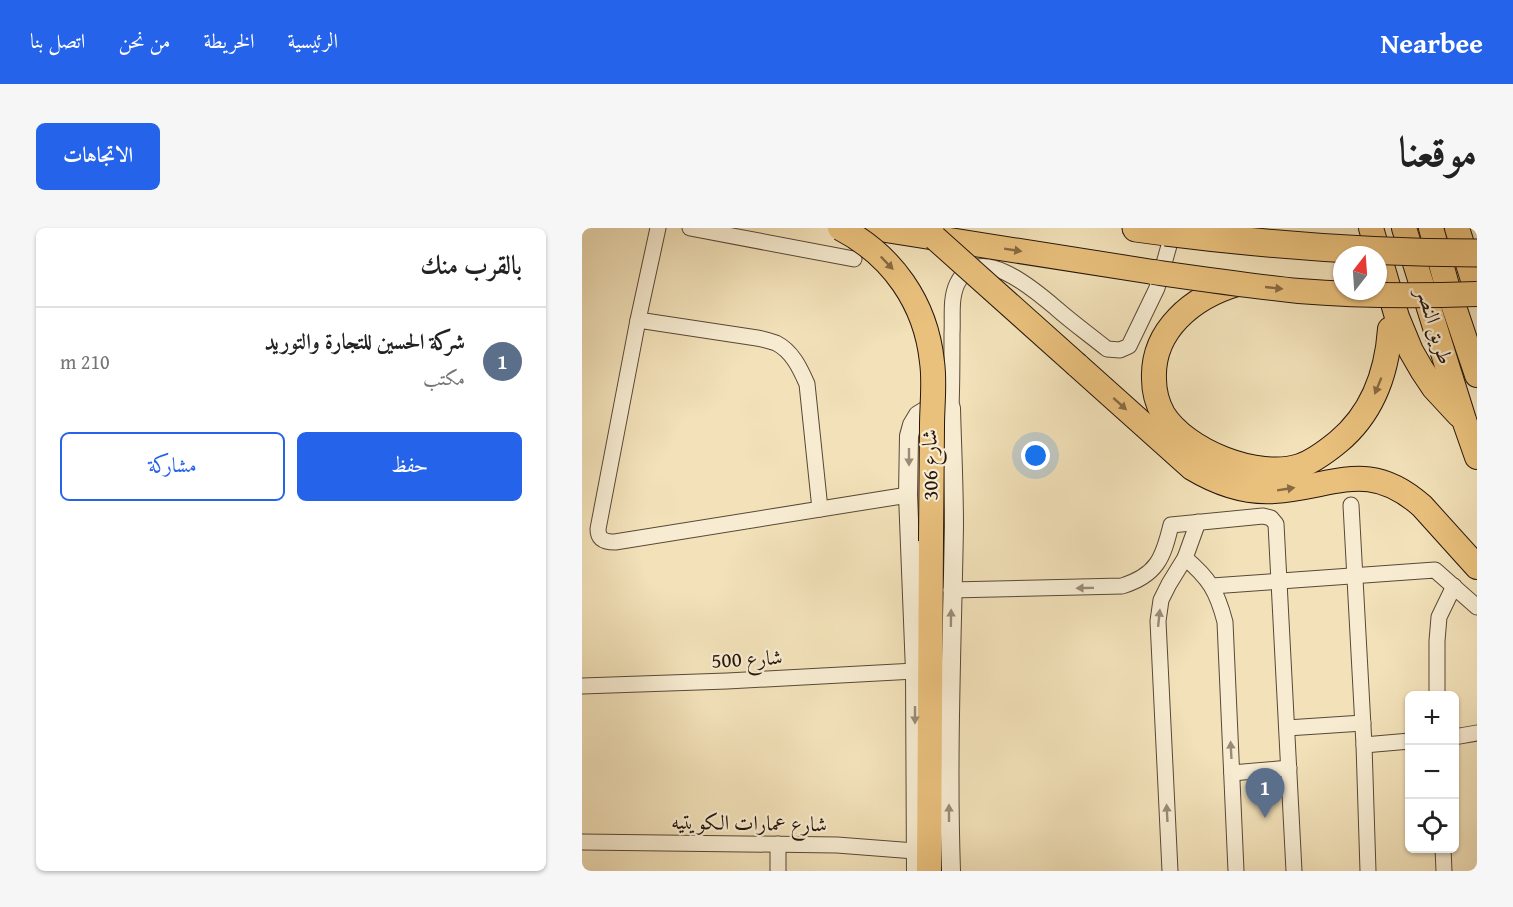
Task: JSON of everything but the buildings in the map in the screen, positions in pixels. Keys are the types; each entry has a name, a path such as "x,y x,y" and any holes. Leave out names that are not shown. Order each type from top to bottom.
{"highway":[{"path":"840,228 874,251 904,283 921,314 932,356 929,871"},
{"path":"873,228 1153,272 1300,291 1428,296 1477,293 1457,228"},
{"path":"1136,228 1170,230 1311,248 1477,253"},
{"path":"1354,228 1361,246"},
{"path":"1371,228 1397,317 1411,351 1434,388 1464,420"},
{"name":"طريق النصر","path":"1404,228 1477,457"},
{"name":"طريق النصر","path":"1431,228 1448,289 1477,375"},
{"path":"935,238 1192,468 1217,482 1259,491 1287,489 1354,478 1366,478 1389,484 1412,497 1422,506 1477,567"},
{"path":"1237,284 1207,295 1183,312 1160,343 1153,366 1154,390 1163,413 1178,432 1211,453 1238,464 1268,469 1299,466 1315,458 1344,437 1356,425 1374,396 1386,364 1390,329"},
{"path":"1379,300 1408,366 1427,398 1477,462"}],"street":[{"path":"658,228 598,529 601,539 615,542 908,495"},
{"path":"690,228 854,259"},
{"path":"951,408 953,302 957,284 969,270 978,266 1004,272 1045,298 1107,349 1120,350 1129,346 1157,288 1170,230"},
{"path":"638,320 757,338 776,343 791,355 807,384 820,509"},
{"name":"شارع 306","path":"916,871 915,671 908,495 909,436 918,415 928,409 951,408 954,524 951,591 949,818 951,871"},
{"path":"1351,505 1363,723 1368,871"},
{"path":"951,591 1122,586 1136,582 1157,564 1171,525 1263,516 1271,518 1276,524 1280,581 1294,871"},
{"path":"1170,871 1158,621 1161,600 1185,558 1198,522"},
{"path":"1185,558 1201,571 1212,586 1225,622 1236,871"},
{"path":"1212,586 1435,570 1477,607"},
{"path":"1437,691 1439,617 1454,586"},
{"name":"شارع 500","path":"582,686 915,671"},
{"path":"1287,728 1363,723"},
{"path":"1459,736 1477,733"},
{"path":"1364,745 1405,741"},
{"path":"1232,773 1289,768"},
{"name":"شارع عمارات الكويتيه","path":"582,842 837,845 915,851"},
{"path":"778,844 778,871"},
{"path":"1443,853 1444,871"}],"place":[{"name":"شركة الحسين للتجارة والتوريد","path":"1265,818"}]}
